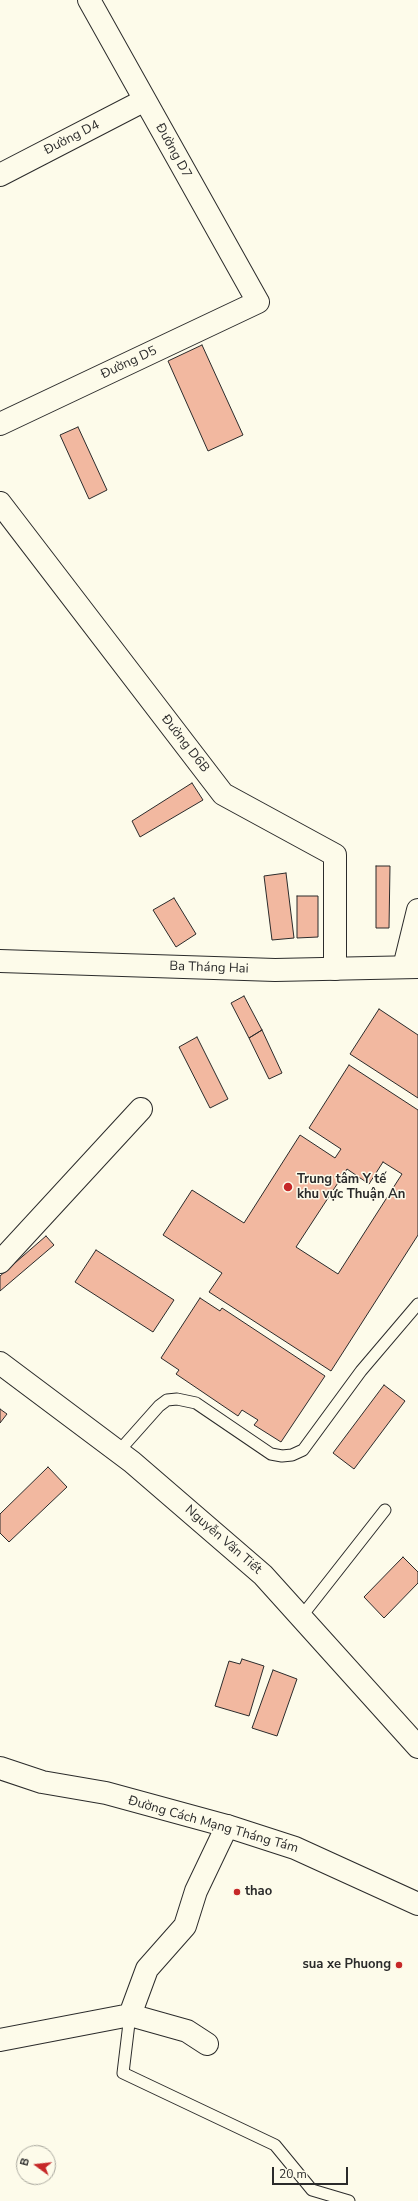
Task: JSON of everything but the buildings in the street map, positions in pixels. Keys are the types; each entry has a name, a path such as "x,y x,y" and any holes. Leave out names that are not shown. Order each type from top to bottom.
{"street":[{"name":"Đường D7","path":"89,0 258,302"},
{"name":"Đường D4","path":"0,175 145,100"},
{"name":"Đường D5","path":"0,424 258,302"},
{"name":"Đường D6B","path":"0,503 223,794 335,855 335,969"},
{"path":"411,967 418,910"},
{"name":"Ba Tháng Hai","path":"0,961 275,970 411,967"},
{"path":"0,1262 141,1109"},
{"name":"Nguyễn Văn Tiết","path":"0,1363 119,1451 262,1575 418,1747"},
{"name":"Đường Cách Mạng Tháng Tám","path":"0,1768 42,1782 106,1794 227,1826 295,1848 418,1904"},
{"path":"130,2015 147,1969 185,1926 196,1891 227,1826"},
{"path":"0,2040 130,2015 187,2031 207,2044"}],"lane":[{"path":"119,1451 159,1406 167,1400 177,1398 196,1403 271,1454 292,1455 303,1450 361,1371 418,1304"},
{"path":"301,1617 385,1510"},
{"path":"130,2015 123,2073 275,2145 312,2190 349,2201"}],"place":[{"name":"Trung tâm Y tế khu vực Thuận An","path":"288,1187"},
{"name":"thao","path":"237,1892"},
{"name":"sua xe Phuong","path":"399,1965"}]}
